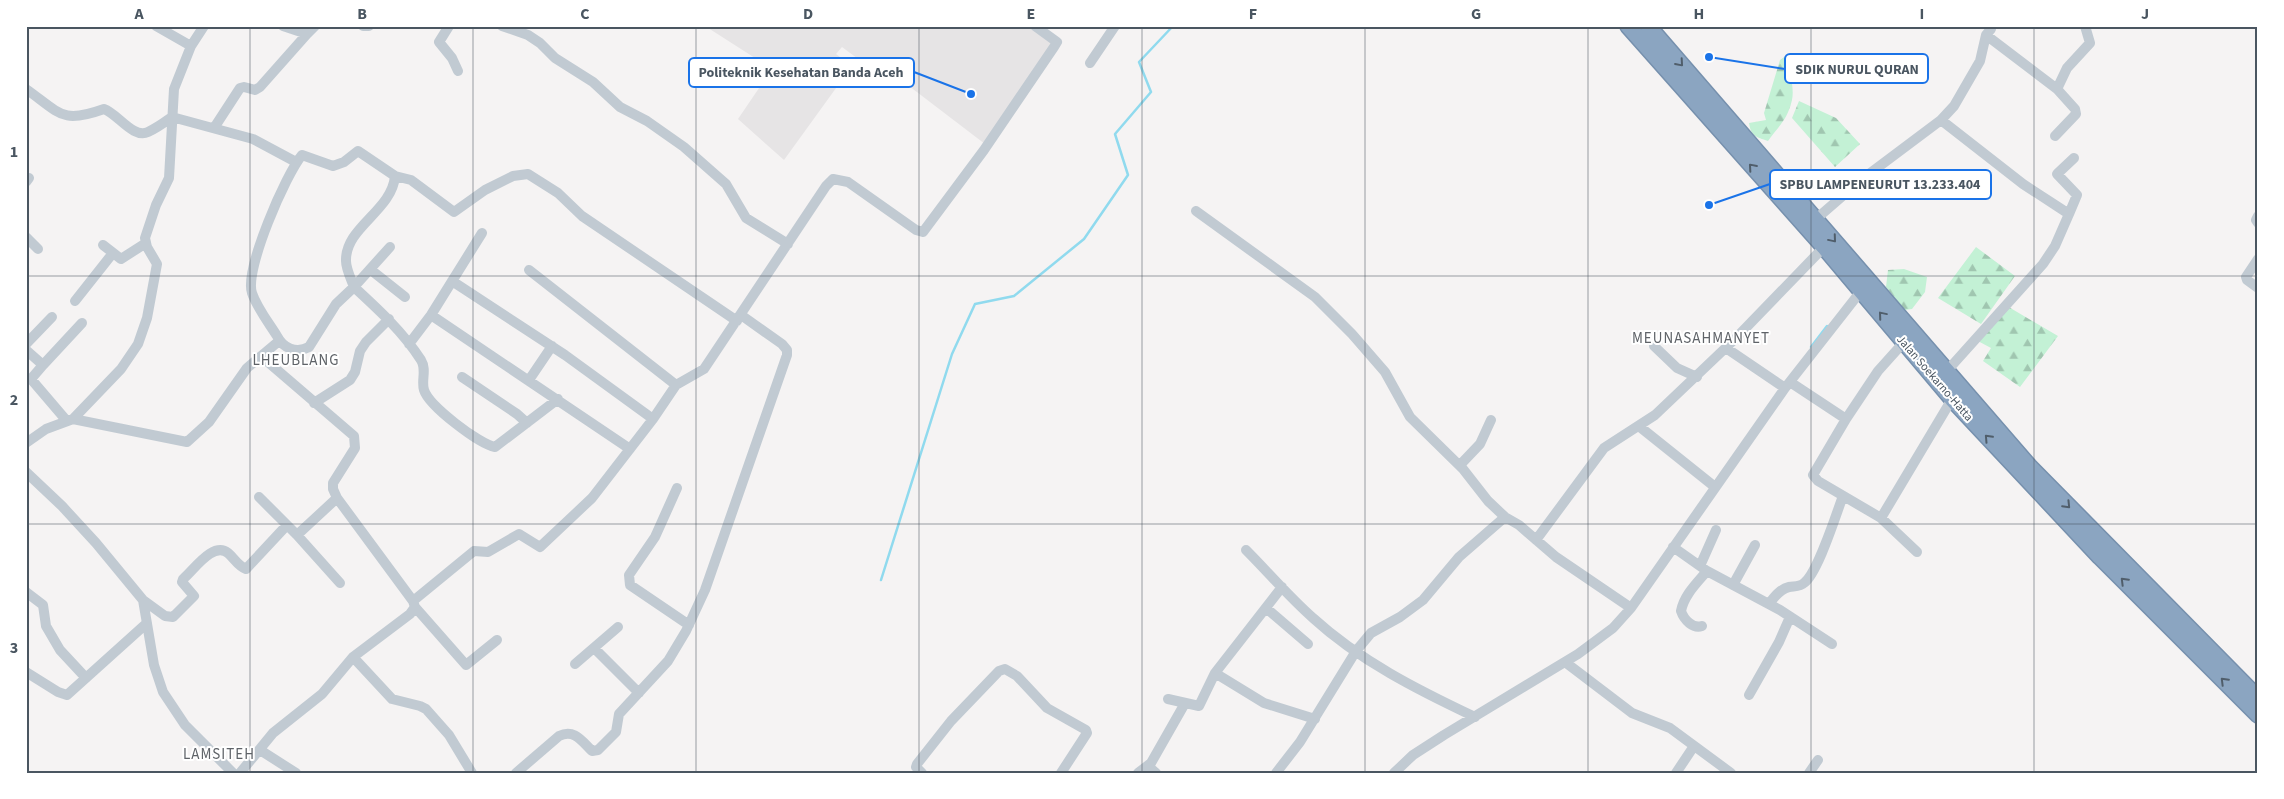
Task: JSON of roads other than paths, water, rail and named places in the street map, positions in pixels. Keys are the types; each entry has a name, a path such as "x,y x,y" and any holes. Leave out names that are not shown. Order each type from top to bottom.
{"highway":[{"name":"Jalan Soekarno-Hatta","path":"1628,26 1660,51 1816,219 1855,275 1861,291 1952,399 2100,557 2161,608"},
{"name":"Jalan Soekarno-Hatta","path":"1648,26 1660,51 1824,247 1855,275 1946,372 2258,715"},
{"name":"Jalan Soekarno-Hatta","path":"2178,626 2258,698"}],"street":[{"path":"156,26 191,46"},
{"path":"26,443 46,428 70,420 121,369 144,330 157,264 145,238 156,205 169,178 174,89 191,46 204,26"},
{"path":"284,26 307,34"},
{"path":"214,128 240,88 244,87 255,90 260,87 316,26"},
{"path":"363,26 369,26"},
{"path":"449,26 439,42 452,58 458,71"},
{"path":"502,26 521,29 540,43 555,58 584,75 620,107 647,121 684,148 726,184 746,218 788,244"},
{"path":"240,773 278,729 322,694 353,657 410,614 414,604 474,551 488,552 519,534 540,547 592,498 653,419 676,385 704,369 826,186 833,179 848,182 916,230 923,232 984,150 1057,42 1035,26"},
{"path":"1090,63 1115,26"},
{"path":"2056,89 2067,68 2090,43 2085,26"},
{"path":"1816,219 1861,180 1941,120 1954,106 1980,61 1988,31 2056,89 2075,109 2076,114 2055,136"},
{"path":"26,89 66,117 85,116 104,109 112,112 135,132 147,133 172,117 252,139 296,162"},
{"path":"1941,120 2023,184 2069,214"},
{"path":"390,246 371,270 336,304 308,347 294,351 279,341 252,293 250,280 255,260 277,201 296,162 304,154 330,166 335,166 360,152 395,176 411,180 454,212 485,190 512,176 528,174 558,193 582,216 620,243 782,344 787,350 787,355 704,590 689,625 668,661 619,714 616,732 598,750 592,751 573,733 567,732 559,736 516,773"},
{"path":"1946,372 2043,264 2055,246 2077,195 2057,174 2074,158"},
{"path":"395,176 394,188 388,199 367,220 352,241 346,256 347,267 354,286 389,319 423,363 422,383 427,397 434,405 470,432 495,447 558,399"},
{"path":"1196,210 1315,297 1352,334 1385,372 1410,417 1460,465 1488,501 1505,517 1519,525 1556,557 1627,605"},
{"path":"2258,216 2256,220 2258,223"},
{"path":"410,344 431,315 482,233"},
{"path":"26,237 38,249"},
{"path":"103,245 122,259 146,243"},
{"path":"1536,540 1604,448 1616,438 1640,427 1697,377 1824,247"},
{"path":"75,301 114,253"},
{"path":"2258,259 2246,277 2247,280 2258,288"},
{"path":"371,270 406,298"},
{"path":"529,270 676,385"},
{"path":"452,281 552,346 653,419"},
{"path":"1394,773 1412,755 1565,662 1613,628 1627,605 1673,547 1712,484 1784,385 1861,291"},
{"path":"431,315 630,449"},
{"path":"26,344 52,317"},
{"path":"314,403 350,380 356,372 360,351 366,342 389,319"},
{"path":"82,323 31,379 70,420 187,442 209,422 247,368 279,341"},
{"path":"1904,342 1878,371 1846,419 1813,475 1818,481 1882,518 1917,552"},
{"path":"529,380 552,346"},
{"path":"1654,346 1677,368 1697,377"},
{"path":"1726,348 1784,385 1846,419"},
{"path":"26,350 43,365"},
{"path":"262,357 314,403 351,432 356,440 355,448 333,483 332,489 414,604 466,665 497,640"},
{"path":"462,377 517,414 527,423"},
{"path":"1882,518 1906,478 1920,449 1952,399"},
{"path":"1460,465 1480,444 1491,420"},
{"path":"1640,427 1712,484"},
{"path":"26,472 91,537 146,612 154,665 163,692 185,725 233,773"},
{"path":"678,488 655,537 628,580 630,584 689,625"},
{"path":"1769,604 1780,591 1788,587 1803,585 1808,579 1844,496"},
{"path":"259,497 297,535 340,583"},
{"path":"297,535 337,498"},
{"path":"1276,773 1315,719 1356,651 1371,632 1400,617 1424,600 1459,557 1505,517"},
{"path":"146,612 173,617 194,596 182,582 183,579 213,551 220,549 227,552 246,569 287,525"},
{"path":"1702,626 1696,627 1691,624 1681,611 1682,604 1703,568 1716,530"},
{"path":"1733,585 1755,546"},
{"path":"1673,547 1703,568 1769,604 1832,644"},
{"path":"1246,550 1313,618 1356,651 1414,688 1475,717"},
{"path":"1168,699 1184,705 1199,706 1215,673 1282,587"},
{"path":"26,592 43,604 46,626 60,650 86,678"},
{"path":"1266,608 1308,644"},
{"path":"26,672 62,695 71,692 146,612"},
{"path":"1749,695 1779,642 1790,617"},
{"path":"575,664 618,627"},
{"path":"594,648 639,693"},
{"path":"353,657 392,699 426,709 449,735 472,773"},
{"path":"1565,662 1632,713 1670,728 1731,773"},
{"path":"922,773 916,767 916,764 951,721 999,670 1004,669 1017,676 1047,708 1086,730 1087,733 1062,773"},
{"path":"1215,673 1264,702 1315,719"},
{"path":"1138,773 1152,770 1184,705"},
{"path":"1676,773 1694,746"},
{"path":"260,750 296,773"},
{"path":"1809,773 1818,760"}],"waterway":[{"path":"881,580 952,354 975,304 1014,296 1084,239 1128,175 1115,134 1151,92 1139,62 1173,26"},
{"path":"1811,347 1827,326"}],"place":[{"name":"SDIK NURUL QURAN","path":"1709,57"},
{"name":"Politeknik Kesehatan Banda Aceh","path":"971,94"},
{"name":"SPBU LAMPENEURUT 13.233.404","path":"1709,205"}],"district":[{"name":"MEUNASAHMANYET","path":"1701,338"},
{"name":"LHEUBLANG","path":"296,360"},
{"name":"LAMSITEH","path":"219,754"}]}
